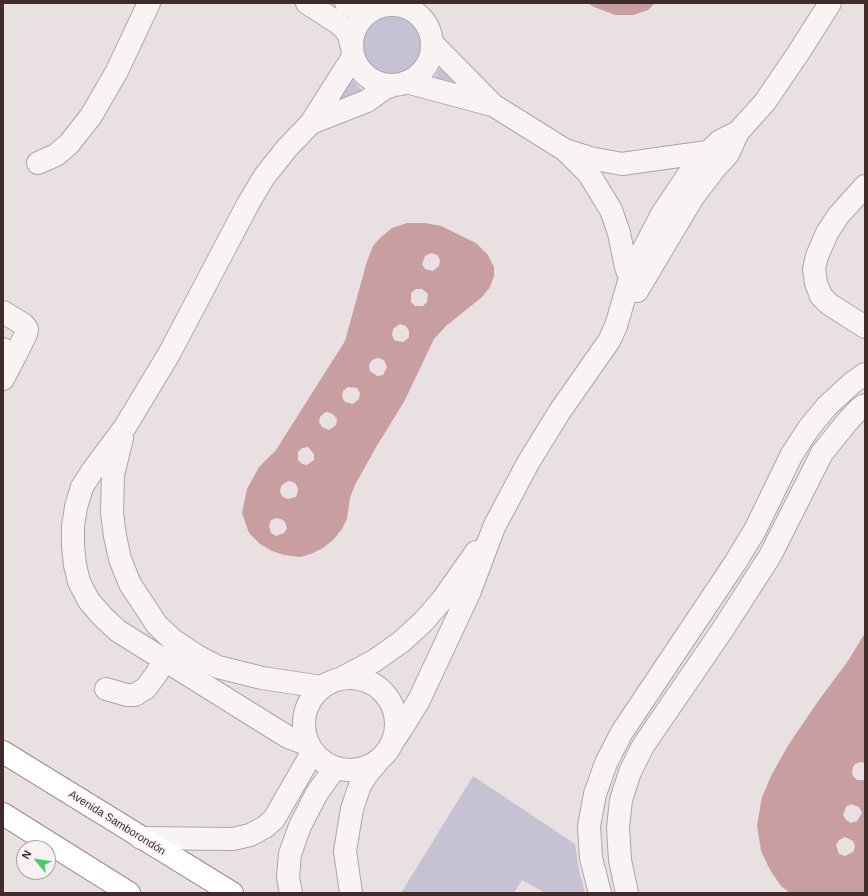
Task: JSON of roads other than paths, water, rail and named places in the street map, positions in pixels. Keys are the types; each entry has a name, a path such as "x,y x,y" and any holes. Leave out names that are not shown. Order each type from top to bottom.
{"highway":[{"name":"Avenida Samborondón","path":"3,752 232,893"},
{"path":"3,814 129,893"}],"street":[{"path":"38,163 56,155 69,144 91,116 117,71 149,3"},
{"path":"307,3 344,28 349,35 352,51 359,69 369,78 381,84 400,84 493,105"},
{"path":"346,3 359,10 393,5 404,7 415,12 423,20 430,37 493,105 565,150 589,174 610,210 619,233 626,267 630,278"},
{"path":"311,123 367,101 385,88 400,84 417,76 425,67 430,55 430,37 425,3"},
{"path":"623,305 640,289 693,197 728,154 738,132 764,102 799,52 830,3"},
{"path":"322,687 262,678 218,667 192,665 164,659 118,631 89,601 79,582 75,565 73,526 76,507 82,487 125,427 170,354 248,204 264,177 287,148 311,123 352,51 354,31 360,20 379,7"},
{"path":"141,838 234,839 250,835 265,827 274,819 310,749 305,732 304,720 307,708 313,697 322,687 374,661 401,642 424,622 443,599 494,527 528,463 560,411 609,341 623,305 630,278 662,214 694,165 720,141 738,132"},
{"path":"565,150 590,158 622,164 707,152"},
{"path":"862,191 838,216 827,233 817,256 814,269 816,283 821,296 829,304 865,327"},
{"path":"3,312 23,324 27,329 26,334 9,352 3,379"},
{"path":"600,893 591,858 589,826 595,794 606,763 622,732 736,563 792,454 809,428 827,406 852,383 865,374"},
{"path":"627,893 620,860 618,828 621,800 630,772 643,746 723,629 770,556 822,454 847,422 860,408 865,405"},
{"path":"125,427 113,475 112,513 115,536 120,559 130,584 157,625 173,640 192,665 288,737 310,749 335,768 356,769 370,765 386,751 395,732 395,717 391,703 382,691 370,682 356,678 342,678"},
{"path":"351,893 345,851 352,809 360,785 402,728 419,700 470,591 494,527"},
{"path":"749,540 770,556"},
{"path":"106,689 127,695 135,695 146,688 157,673 164,659"},
{"path":"634,714 655,728"},
{"path":"291,893 288,877 290,854 298,833 317,794 335,768"}]}
